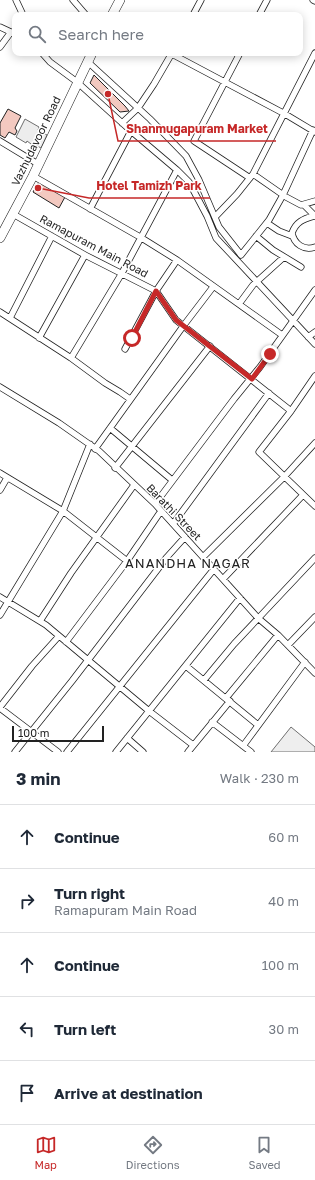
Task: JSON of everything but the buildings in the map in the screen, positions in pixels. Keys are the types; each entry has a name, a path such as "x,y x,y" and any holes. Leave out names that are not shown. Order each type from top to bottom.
{"main road":[{"path":"114,12 120,0"},
{"name":"Vazhudavoor Road","path":"0,238 33,176 91,56"}],"street":[{"path":"16,0 22,12"},
{"path":"72,0 83,12"},
{"path":"194,12 200,0"},
{"path":"261,12 267,0"},
{"path":"0,26 12,32"},
{"path":"0,46 12,34"},
{"path":"215,217 251,176 285,114 315,53"},
{"path":"45,56 50,62 77,82 189,182 207,216 216,238 315,344"},
{"path":"122,123 138,108 169,56"},
{"path":"88,62 138,108 186,156 199,180 220,227 241,255 267,223 283,195 314,131 177,56"},
{"path":"238,56 194,141 283,195 301,205 304,205 315,216 300,221 294,228 292,236"},
{"path":"90,209 131,131"},
{"path":"0,141 38,164"},
{"path":"71,358 122,273 177,170"},
{"path":"33,176 140,237 177,260 282,335"},
{"path":"304,205 315,201"},
{"name":"Ramapuram Main Road","path":"13,214 85,255 156,291 176,320 184,325"},
{"path":"267,223 279,232 292,236 302,247 308,249 315,247"},
{"path":"10,318 52,236"},
{"path":"256,236 262,242 301,268"},
{"path":"40,338 85,255"},
{"path":"239,304 257,282 284,257"},
{"path":"125,349 156,291 177,260"},
{"path":"95,449 213,287"},
{"path":"155,504 234,399 252,379 315,290"},
{"path":"0,312 71,358 130,399"},
{"path":"184,325 291,410"},
{"path":"308,337 315,332"},
{"path":"115,468 210,346"},
{"path":"314,504 259,452 315,376"},
{"name":"Barathi Street","path":"0,387 90,444 155,504 258,618 278,635 315,673"},
{"path":"174,524 269,393"},
{"path":"110,428 172,480"},
{"path":"203,557 284,477 315,443"},
{"path":"0,615 63,511 83,457 90,444"},
{"path":"0,473 63,511 96,538 128,561"},
{"path":"0,490 8,478"},
{"path":"40,621 134,485"},
{"path":"223,579 303,495"},
{"path":"66,642 128,561 161,511"},
{"path":"15,752 167,557 186,537"},
{"path":"204,680 258,618 315,558"},
{"path":"67,752 214,569"},
{"path":"0,598 40,621 193,746"},
{"path":"116,752 240,598"},
{"path":"288,645 315,616"},
{"path":"188,752 278,635"},
{"path":"58,752 0,707 32,666 59,636"},
{"path":"212,722 246,750 258,725 305,662"},
{"path":"186,666 258,725"},
{"path":"127,738 143,752"}],"shaded area":[{"path":"25,119 39,127 38,130 47,135 41,148 27,141 26,143 16,137"},
{"path":"291,727 315,747 315,752 271,752"}],"place":[{"name":"Shanmugapuram Market","path":"108,94"},
{"name":"Hotel Tamizh Park","path":"38,188"}],"district":[{"name":"ANANDHA NAGAR","path":"188,563"}],"route":[{"path":"132,338 156,291 176,320 252,379 270,354"}]}
